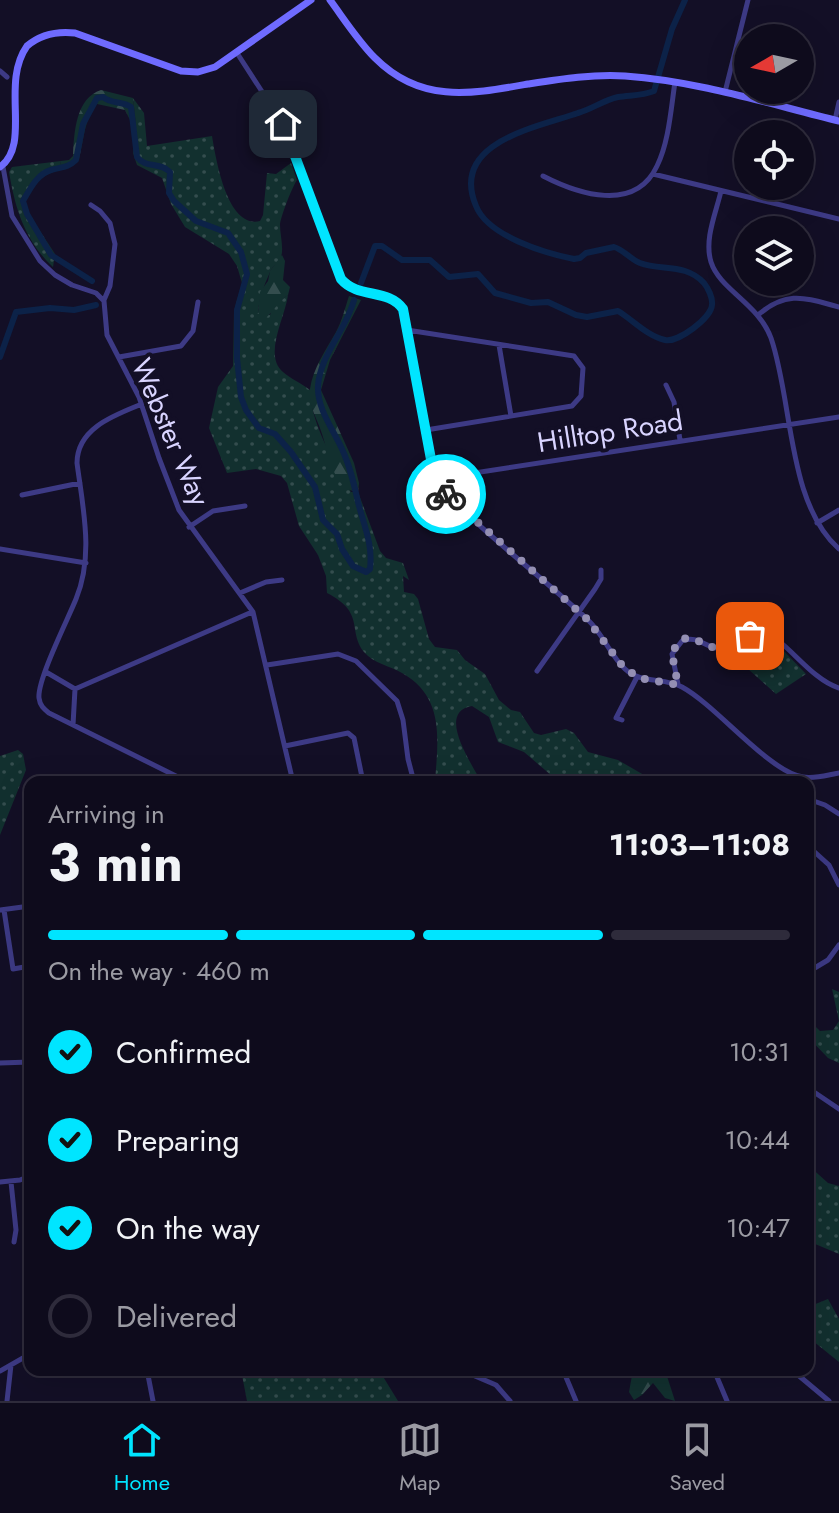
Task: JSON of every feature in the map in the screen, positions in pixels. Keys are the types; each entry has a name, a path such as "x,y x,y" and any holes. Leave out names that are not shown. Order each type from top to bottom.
{"street":[{"path":"4,78 27,45 56,33 85,35 190,72 215,67 311,0"},
{"path":"330,0 375,58 397,75 434,91 482,93 594,76 675,82 837,120 839,102"},
{"path":"725,93 748,0"},
{"path":"237,53 283,124 341,279 355,290 391,297 403,309 435,479 448,496 598,631 624,668 637,677 678,685 794,776"},
{"path":"543,176 580,193 607,196 633,190 653,174 662,152 675,82"},
{"path":"5,96 12,144 1,167 12,216 40,261 55,275 96,293 104,301 110,286 115,244 110,223 91,205"},
{"path":"653,174 839,219"},
{"path":"721,191 709,241 710,260 719,277 758,315 770,337 804,494 817,523 839,549"},
{"path":"758,315 788,298 839,307"},
{"name":"Webster Way","path":"104,301 107,335 142,404 179,510 253,612 292,776"},
{"path":"119,357 181,346 193,331 198,302"},
{"path":"407,330 574,356 583,368 581,396 575,404 426,430"},
{"path":"499,345 511,416"},
{"path":"666,385 674,402 680,440"},
{"path":"142,404 105,419 93,429 78,452 86,563 78,594 39,693 42,706 49,713 176,776"},
{"name":"Hilltop Road","path":"435,479 839,417"},
{"path":"22,495 80,483"},
{"path":"189,527 213,511 245,506"},
{"path":"817,523 839,510"},
{"path":"0,549 86,563"},
{"path":"537,671 599,583 601,570"},
{"path":"240,593 266,582 282,580"},
{"path":"75,689 253,612"},
{"path":"678,685 672,654 682,641 692,638 720,649 732,647 750,636 764,634 777,638 792,656 824,683 839,688"},
{"path":"267,665 338,654 356,661 397,701 412,776"},
{"path":"46,672 75,689"},
{"path":"622,720 616,718 637,677"},
{"path":"73,725 75,689"},
{"path":"285,746 348,733 354,738 362,776"},
{"path":"814,777 839,773"},
{"path":"814,801 839,814"},
{"path":"814,851 829,865 839,885"},
{"path":"24,907 2,910 13,969 24,967"},
{"path":"814,970 839,948"},
{"path":"0,1063 24,1062"},
{"path":"814,1092 839,1109"},
{"path":"0,1182 24,1178"},
{"path":"11,1182 16,1230 14,1242"},
{"path":"0,1371 24,1357"},
{"path":"7,1401 11,1365"},
{"path":"148,1376 153,1401"},
{"path":"475,1376 496,1385 510,1401"},
{"path":"566,1376 576,1401"},
{"path":"717,1376 727,1401"},
{"path":"799,1376 829,1401"}],"green space":[{"path":"101,90 133,98 136,125 133,138 133,126 125,110 97,104 87,123 79,159 66,169 60,165 61,161 73,156 81,108 86,100"},
{"path":"133,98 144,113 147,146 212,136 231,204 249,221 260,221 263,215 267,173 276,174 291,163 297,180 280,225 282,253 266,282 258,313 270,315 274,305 288,295 275,346 277,365 310,390 314,415 331,456 351,492 358,492 380,551 386,558 403,563 409,580 403,576 404,592 414,594 418,599 429,639 435,647 457,650 485,674 499,700 511,710 520,712 534,733 541,735 566,729 574,733 588,752 618,760 646,776 552,776 524,752 498,742 489,717 472,706 461,710 456,728 478,776 435,776 436,721 426,694 402,673 364,652 347,608 327,593 326,576 318,555 299,526 287,483 281,476 256,469 227,473 209,428 218,387 233,366 234,311 242,283 229,254 185,227 171,204 162,178 137,165 133,153 136,125"},
{"path":"61,161 60,165 66,169 37,181 25,200 25,208 55,254 53,267 28,235 14,198 9,172 12,167"},
{"path":"282,255 285,261 283,280 290,287 288,295 267,317 252,325 258,313 260,292"},
{"path":"349,296 361,300 330,360 321,390 354,463 358,492 342,485 332,468 310,400 314,374 338,328"},
{"path":"766,638 778,645 806,674 776,694 729,652 753,639"},
{"path":"18,750 23,754 26,770 0,835 0,756"},
{"path":"832,989 839,992 839,1021"},
{"path":"839,1021 839,1063 828,1058 814,1043 814,1025 820,1031 833,1030"},
{"path":"814,1170 828,1183 839,1186 839,1254 814,1244"},
{"path":"828,1299 839,1319 839,1362 814,1342 814,1305"},
{"path":"242,1376 383,1376 398,1401 247,1401"},
{"path":"632,1376 667,1376 675,1401 665,1398 653,1383 634,1400 629,1392"}],"waterway":[{"path":"361,283 375,246 382,246 402,260 430,260 449,277 478,274 495,293 531,303 548,302 587,317 618,311 665,340 678,338 700,323 712,302 707,288 697,277 681,270 640,263 614,247 574,259 518,242 482,217 471,184 475,166 486,152 502,141 613,98 654,91 672,29 685,0"},
{"path":"92,281 51,255 27,214 23,201 42,175 76,160 83,124 97,98 103,97 131,107 137,157 144,163 170,172 169,193 174,201 196,221 228,233 241,252 247,274 237,310 237,358 241,397 246,410 259,428 275,434 291,452 315,487 323,520 337,534 353,566 366,572 370,569 370,551 350,468 318,394 323,364 354,300"},
{"path":"0,357 16,312 50,308 74,310 96,305"}],"way so far":[{"path":"446,494 587,619 624,668 637,677 678,685 672,654 682,641 697,639 720,649 732,647 750,636"}],"route":[{"path":"283,124 341,279 355,290 391,297 403,309 433,470 438,485 446,494"}]}
